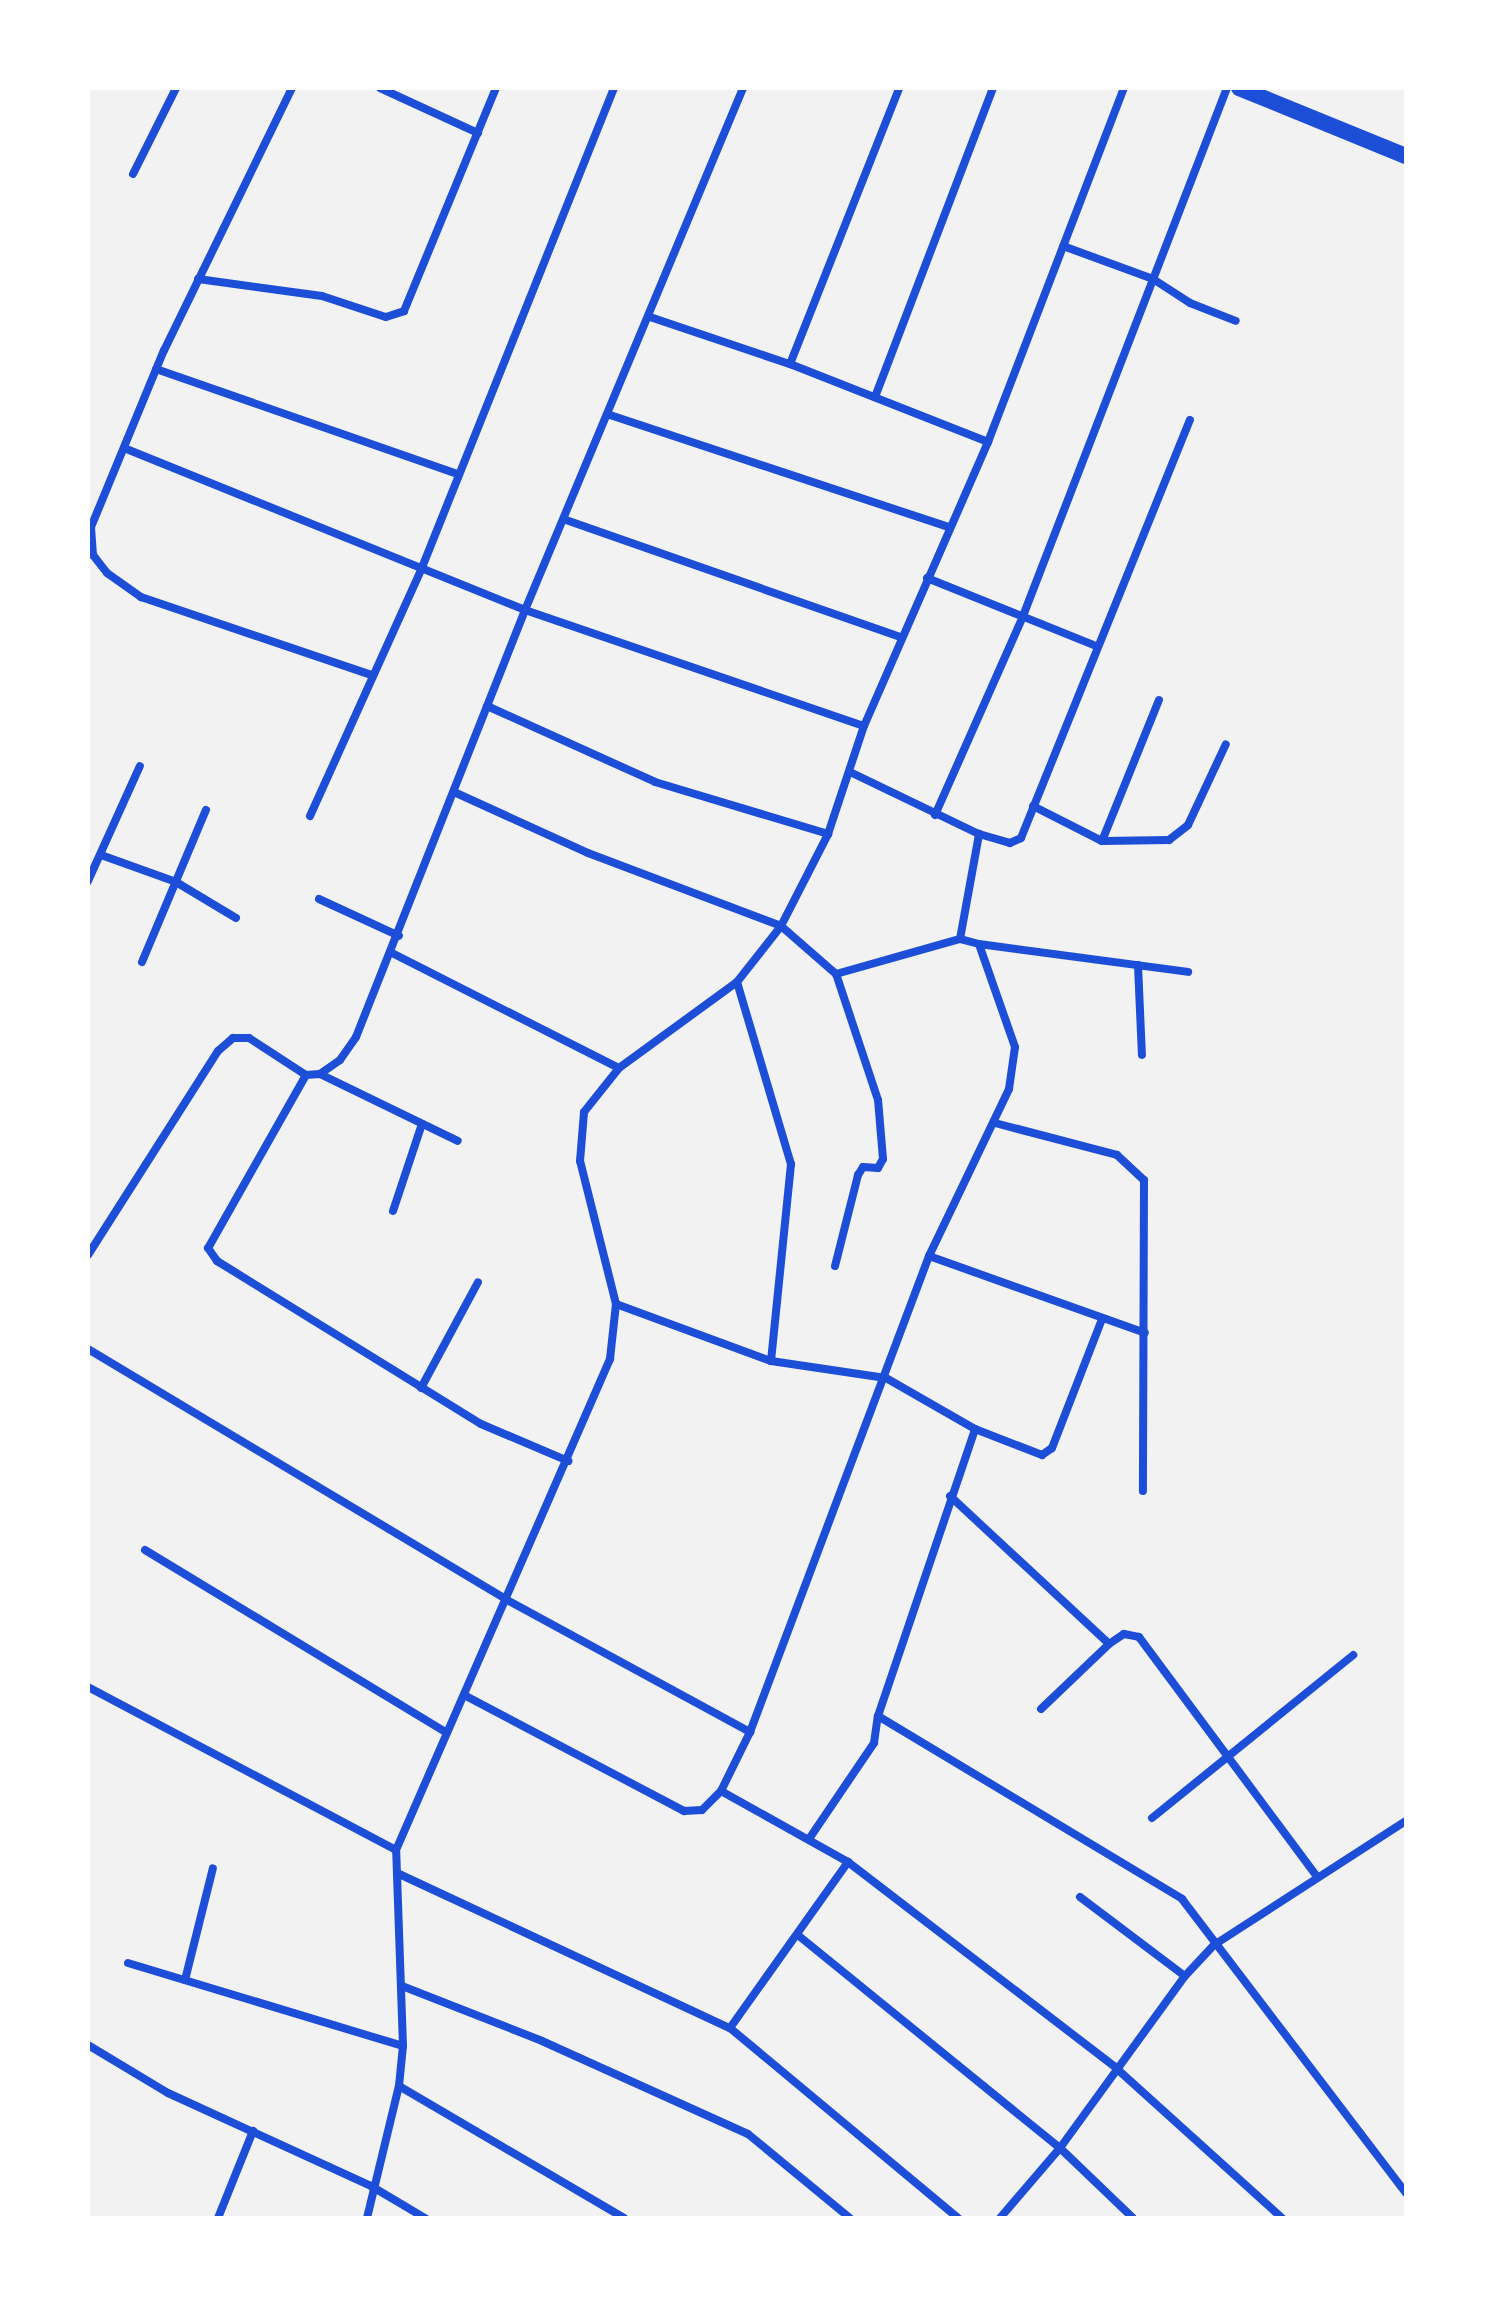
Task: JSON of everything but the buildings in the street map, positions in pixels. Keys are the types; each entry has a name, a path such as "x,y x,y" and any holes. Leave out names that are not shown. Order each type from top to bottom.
{"main road":[{"path":"1239,88 1406,156"}],"street":[{"path":"133,174 176,88"},
{"path":"292,88 156,369 91,527 93,555 107,573 141,597 371,675"},
{"path":"380,88 478,133"},
{"path":"198,279 322,296 386,317 404,311 496,88"},
{"path":"310,816 421,570 614,88"},
{"path":"320,1074 340,1060 356,1037 399,936 525,610 610,415 743,88"},
{"path":"790,364 899,88"},
{"path":"875,397 993,88"},
{"path":"367,2218 371,2186 399,2086 403,2046 396,1850 610,1359 616,1304 580,1161 584,1112 619,1068 737,982 781,926 828,834 864,726 988,442 1124,88"},
{"path":"935,815 1023,616 1227,88"},
{"path":"1063,246 1153,279 1190,303 1236,321"},
{"path":"650,317 790,364 988,442"},
{"path":"156,369 458,474"},
{"path":"610,415 949,527"},
{"path":"850,772 979,834 1016,843 1190,420"},
{"path":"124,448 525,610 864,726"},
{"path":"566,520 901,637"},
{"path":"927,578 1096,646"},
{"path":"1102,841 1159,700"},
{"path":"487,706 655,782 828,834"},
{"path":"1033,806 1102,841 1179,837 1226,744"},
{"path":"88,881 140,766"},
{"path":"454,792 588,853 781,926 836,974 878,1100 883,1159 878,1168 863,1167 858,1175 835,1266"},
{"path":"142,962 206,810"},
{"path":"960,939 979,834"},
{"path":"101,855 176,882 236,918"},
{"path":"319,899 399,936"},
{"path":"836,974 960,939 1188,972"},
{"path":"464,1695 684,1811 702,1810 721,1791 750,1732 886,1378 929,1256 1009,1089 1015,1047 979,944"},
{"path":"392,953 619,1068"},
{"path":"1138,965 1142,1055"},
{"path":"737,982 791,1164 771,1361"},
{"path":"88,1255 218,1051 233,1038 249,1038 306,1075 320,1074 458,1141"},
{"path":"306,1075 208,1248 217,1261 481,1424 568,1461"},
{"path":"995,1123 1117,1155 1135,1167 1144,1180 1143,1491"},
{"path":"393,1211 422,1124"},
{"path":"929,1256 1145,1333"},
{"path":"421,1388 478,1282"},
{"path":"616,1304 771,1361 886,1378 975,1429 1028,1453 1042,1455 1052,1448 1102,1319"},
{"path":"88,1349 507,1600 750,1732"},
{"path":"809,1839 874,1743 878,1716 975,1429"},
{"path":"950,1496 1109,1644"},
{"path":"145,1550 446,1732"},
{"path":"1041,1709 1109,1644 1124,1634 1139,1637 1316,1875"},
{"path":"1152,1818 1353,1655"},
{"path":"88,1687 396,1850"},
{"path":"878,1716 1182,1899 1214,1945 1406,2193"},
{"path":"721,1791 848,1862 1116,2068 1282,2218"},
{"path":"1000,2218 1060,2148 1185,1976 1214,1945 1316,1875 1406,1821"},
{"path":"730,2028 799,1936 848,1862"},
{"path":"185,1980 213,1868"},
{"path":"397,1873 730,2028 958,2218"},
{"path":"1080,1897 1185,1976"},
{"path":"799,1936 1060,2148 1133,2218"},
{"path":"128,1963 403,2046"},
{"path":"402,1986 542,2041 748,2134 850,2218"},
{"path":"88,2045 168,2093 371,2186 425,2218"},
{"path":"399,2086 624,2218"},
{"path":"218,2218 253,2131"}]}
